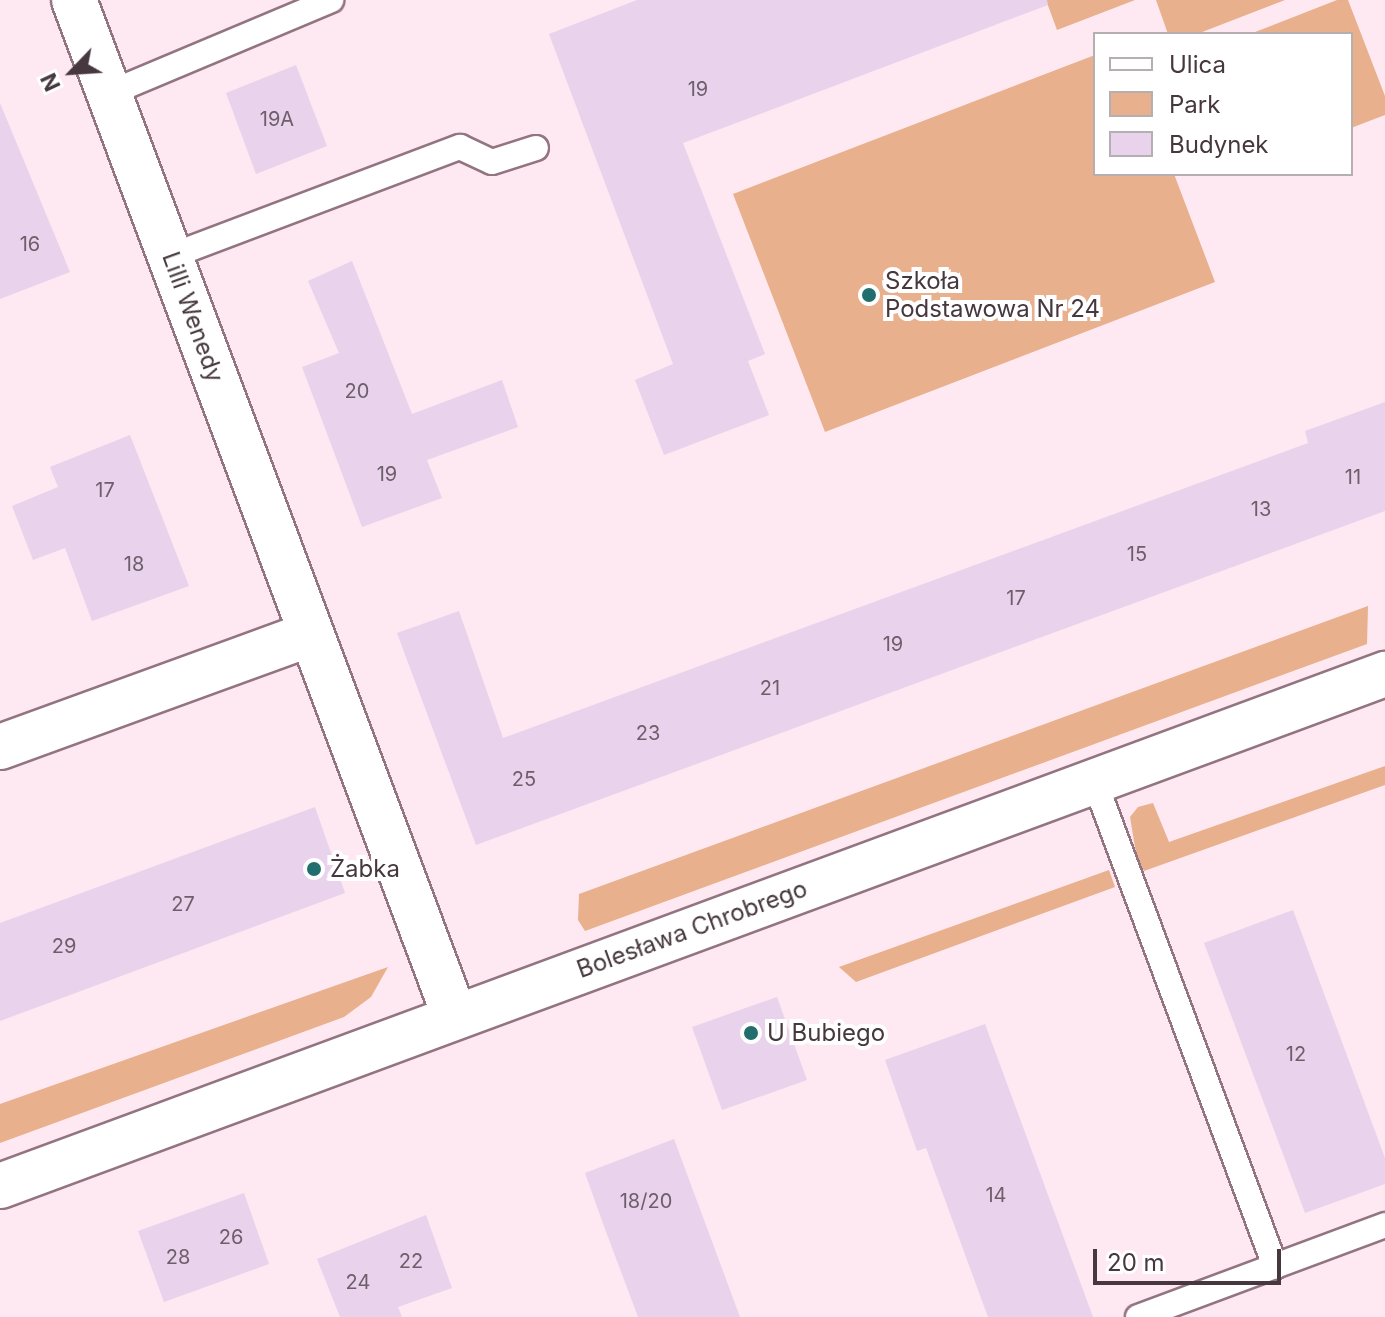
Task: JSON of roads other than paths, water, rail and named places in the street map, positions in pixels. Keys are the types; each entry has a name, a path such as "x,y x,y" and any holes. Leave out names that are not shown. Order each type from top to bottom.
{"street":[{"name":"Lilli Wenedy","path":"74,0 455,1017"},
{"path":"0,747 311,634"},
{"name":"Bolesława Chrobrego","path":"0,1186 1385,674"}],"lane":[{"path":"110,93 331,0"},
{"path":"171,256 460,147 492,162 536,148"},
{"path":"1094,780 1275,1266"},
{"path":"1138,1317 1385,1225"}],"place":[{"name":"Szkoła Podstawowa Nr 24","path":"869,295"},
{"name":"Żabka","path":"314,869"},
{"name":"U Bubiego","path":"751,1033"}]}
